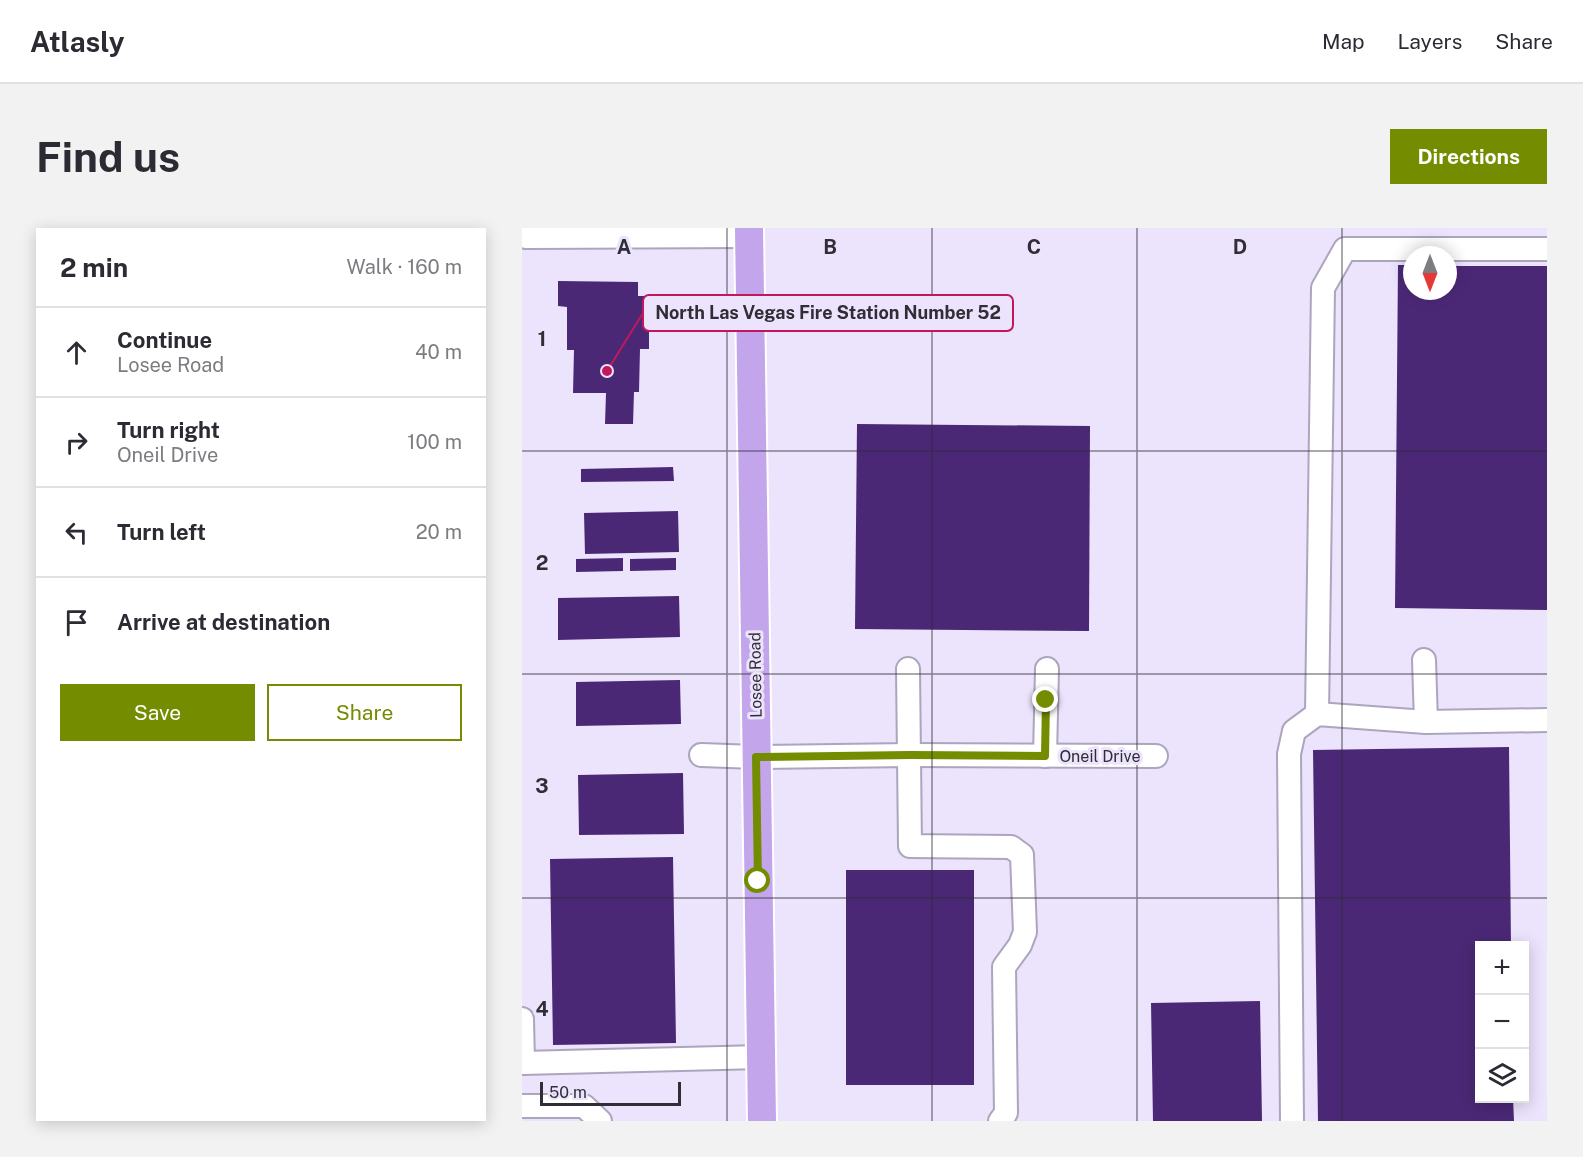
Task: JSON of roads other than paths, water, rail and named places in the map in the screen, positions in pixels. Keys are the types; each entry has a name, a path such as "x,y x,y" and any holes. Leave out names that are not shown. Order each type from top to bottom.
{"main road":[{"name":"Losee Road","path":"749,232 762,1121"}],"street":[{"path":"526,228 526,237 749,232"},
{"path":"1317,714 1323,288 1346,249 1547,249"},
{"path":"1424,660 1426,722"},
{"path":"908,669 910,846 1011,847 1022,855 1025,932 1020,945 1004,967 1006,1113 1000,1121"},
{"path":"1045,756 1047,669"},
{"path":"1292,1121 1289,754 1293,731 1317,714 1426,722 1547,720"},
{"name":"Oneil Drive","path":"701,755 756,757 1155,756"},
{"path":"522,1019 523,1063 761,1057"},
{"path":"522,1106 584,1106 600,1121"}],"place":[{"name":"North Las Vegas Fire Station Number 52","path":"607,371"}]}
